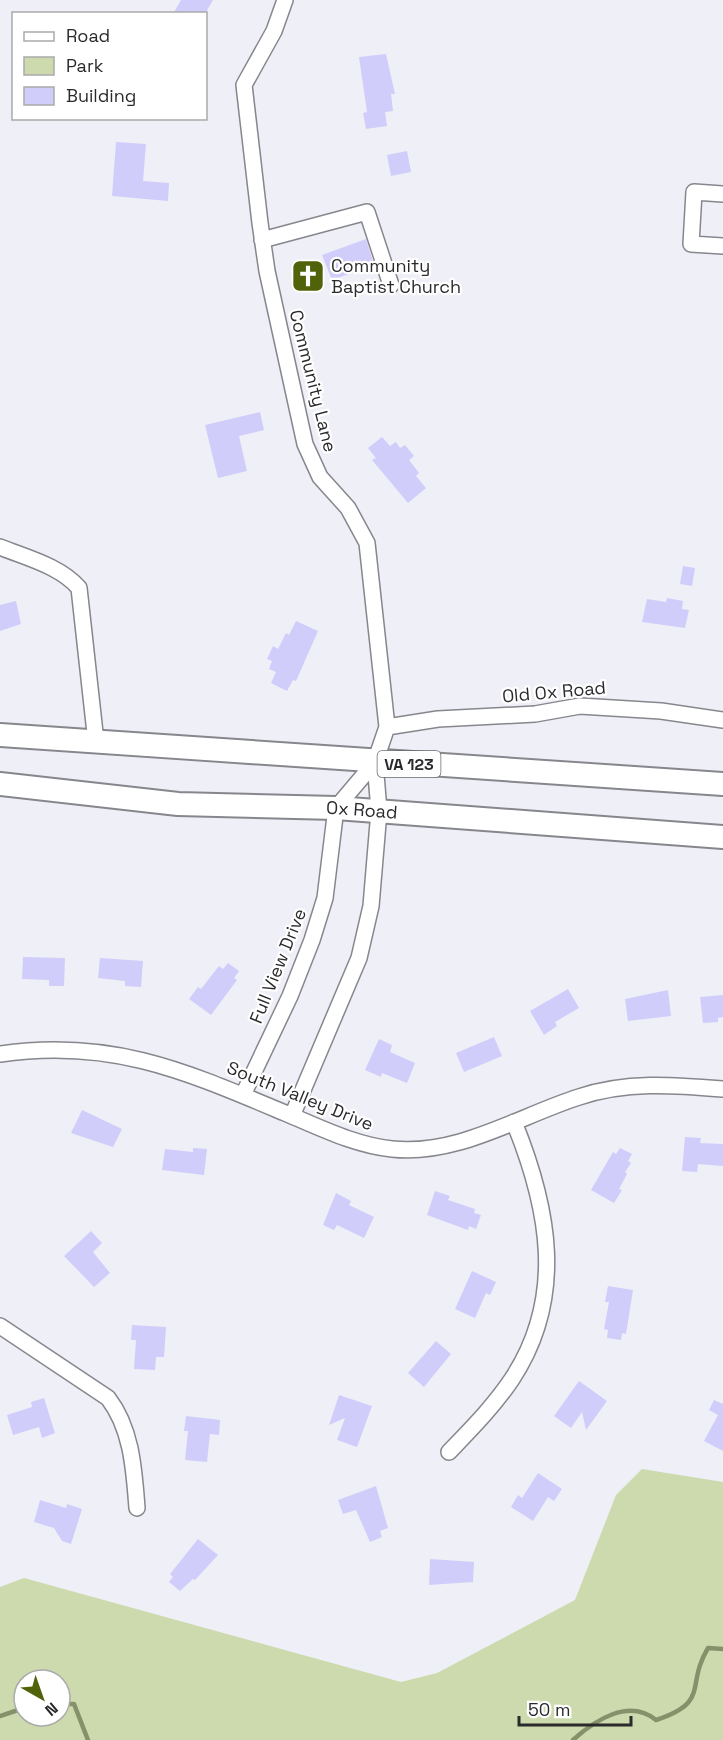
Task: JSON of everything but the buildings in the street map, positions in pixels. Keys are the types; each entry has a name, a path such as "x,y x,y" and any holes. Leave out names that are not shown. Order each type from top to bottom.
{"highway":[{"name":"VA 123","path":"0,735 723,784"},
{"name":"Ox Road","path":"0,784 178,804 336,808 723,837"}],"street":[{"name":"Community Lane","path":"285,0 274,30 244,85 262,240 267,272 308,453 320,477 358,522 367,543 387,727 375,762"},
{"path":"723,194 694,192 691,244 723,246"},
{"path":"262,240 367,212 391,285"},
{"path":"0,547 70,577 79,588 96,742"},
{"name":"Old Ox Road","path":"387,727 438,719 535,714 580,706 661,711 723,720"},
{"path":"336,808 375,762"},
{"path":"292,1116 359,958 371,906 379,812 375,762"},
{"name":"Full View Drive","path":"243,1095 290,996 312,940 325,898 336,808"},
{"name":"South Valley Drive","path":"0,1054 53,1050 123,1054 209,1080 346,1138 393,1149 444,1146 580,1096 627,1086 665,1084 723,1089"},
{"path":"449,1452 494,1404 513,1378 530,1343 543,1302 548,1259 545,1216 527,1154 514,1122"},
{"path":"0,1326 43,1352 112,1403 131,1450 137,1508"}],"green space":[{"path":"642,1469 723,1482 723,1740 0,1740 0,1587 24,1578 401,1682 437,1673 575,1600 616,1495"}],"waterway":[{"path":"573,1740 591,1725 624,1711 646,1714 656,1720 673,1713 691,1699 701,1661 708,1648 723,1649"},
{"path":"72,1704 74,1704 88,1740"},
{"path":"0,1716 12,1712"}],"place":[{"name":"Community Baptist Church","path":"308,276"}]}
